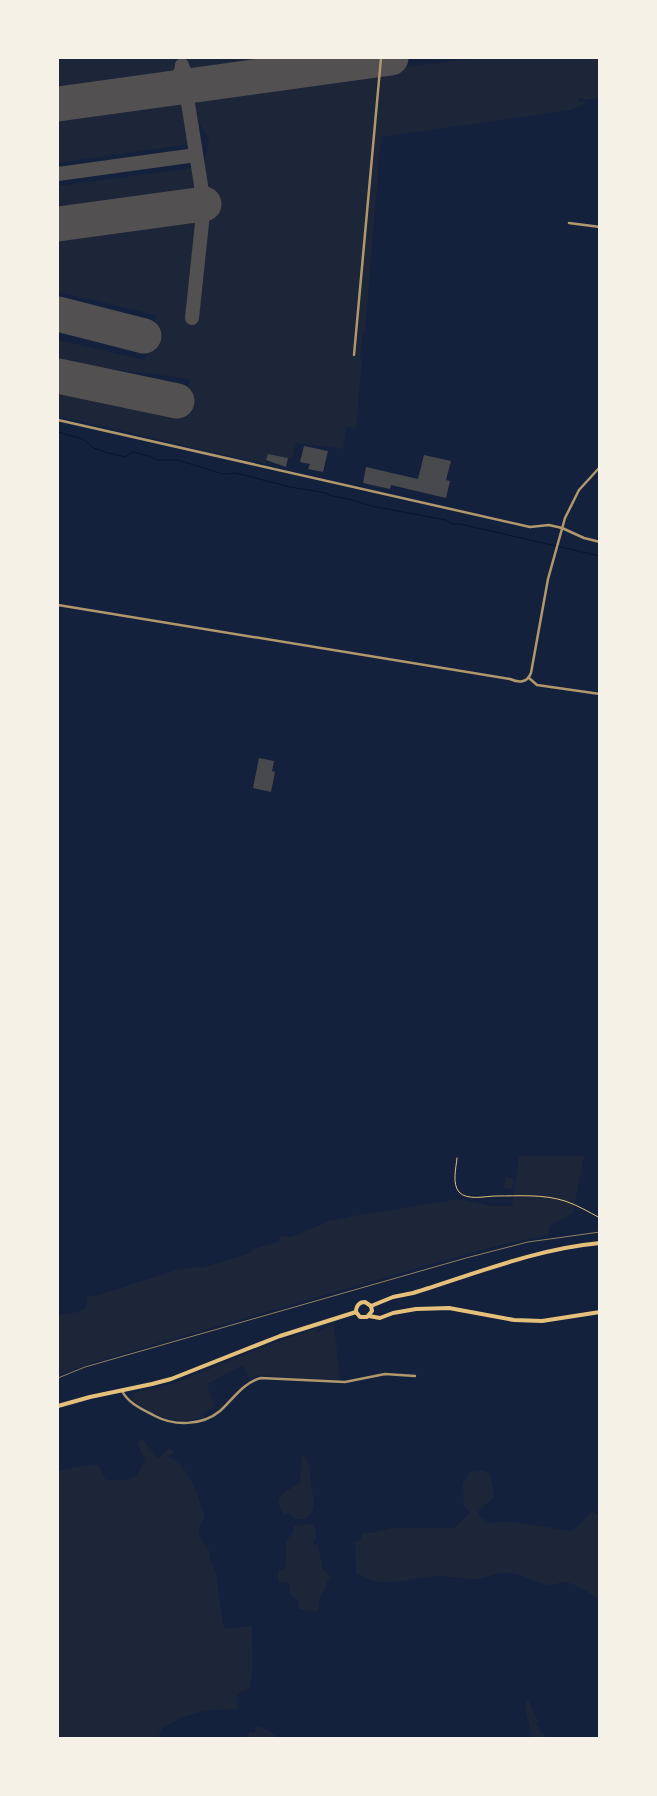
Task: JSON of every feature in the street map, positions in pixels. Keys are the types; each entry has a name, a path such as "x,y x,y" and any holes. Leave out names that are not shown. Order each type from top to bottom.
{"main road":[{"path":"371,1306 537,1253 576,1245 600,1243"},
{"path":"369,1316 372,1311 371,1306 367,1302 362,1302 356,1306 356,1312 360,1317 365,1318 369,1316 380,1318 402,1311 442,1308 468,1310 514,1320 542,1321 600,1312"},
{"path":"58,1406 176,1377 280,1336 356,1312"}],"street":[{"path":"354,355 381,58"},
{"path":"570,223 600,228"},
{"path":"58,420 530,526 549,525 600,542"},
{"path":"58,605 524,682 531,673 548,579 562,528 575,497 584,483 600,467"},
{"path":"529,678 537,685 600,694"},
{"path":"122,1390 132,1403 157,1418 167,1422 186,1423 201,1420 215,1414 247,1384 261,1378 345,1382 386,1374 415,1376"}],"path":[{"path":"457,1158 455,1182 459,1192 462,1194 472,1197 525,1196 557,1199 572,1203 600,1218"}],"shaded area":[{"path":"58,58 177,58 178,67 175,73 169,76 58,91"},
{"path":"185,58 305,58 198,73 188,69"},
{"path":"476,58 599,58 599,98 585,100 578,97 579,102 588,102 571,110 381,137 365,332 363,332 360,359 362,359 356,428 346,427 343,449 296,443 292,459 268,454 265,464 58,416 58,389 186,418 190,379 58,362 58,340 145,360 156,315 58,292 58,234 198,214 189,317 197,318 209,202 204,165 209,140 199,123 195,97 377,71 380,74 382,70"},
{"path":"185,98 190,144 58,163 58,116"},
{"path":"194,168 199,191 58,210 58,186"},
{"path":"519,1156 584,1156 573,1213 550,1226 548,1235 446,1260 97,1361 58,1375 58,1315 78,1312 87,1307 87,1297 99,1295 176,1270 202,1268 248,1254 259,1247 279,1242 280,1236 291,1237 330,1221 353,1216 459,1199 491,1206 512,1206"},
{"path":"506,1177 514,1179 512,1189 504,1188"},
{"path":"334,1324 340,1380 298,1379 262,1375 249,1378 243,1365 207,1384 214,1407 203,1413 204,1417 185,1420 158,1416 133,1400 133,1393 172,1384 271,1344 318,1328 316,1333"},
{"path":"142,1439 158,1458 169,1447 170,1450 174,1451 173,1454 167,1456 182,1467 196,1491 205,1517 199,1528 199,1537 209,1550 210,1560 216,1573 224,1629 252,1626 253,1667 250,1687 237,1695 237,1709 203,1711 183,1717 162,1728 159,1738 58,1738 58,1471 93,1464 99,1466 106,1480 127,1480 137,1476 146,1458 143,1456 137,1443"},
{"path":"302,1457 306,1457 309,1466 314,1504 313,1510 305,1519 296,1519 288,1513 284,1515 280,1509 279,1499 284,1493 300,1483"},
{"path":"480,1470 490,1473 493,1486 494,1498 478,1512 489,1523 508,1521 571,1531 592,1511 599,1516 599,1602 578,1586 562,1582 549,1585 509,1573 479,1579 437,1576 387,1583 367,1579 356,1573 355,1542 360,1540 363,1533 372,1533 392,1528 455,1528 470,1512 463,1505 462,1484 470,1472"},
{"path":"314,1524 317,1539 313,1540 313,1544 318,1545 323,1570 332,1577 327,1581 317,1612 299,1609 297,1600 290,1594 289,1583 280,1584 278,1580 278,1570 284,1569 286,1562 286,1541 294,1531 294,1526"},
{"path":"526,1701 529,1701 538,1721 536,1725 539,1726 540,1732 545,1734 546,1738 532,1738 525,1709"},
{"path":"258,1726 271,1732 278,1738 245,1738 251,1731 254,1733 256,1731 255,1728"}],"building":[{"path":"304,446 328,451 323,472 308,469 310,464 300,462"},
{"path":"268,454 288,458 286,467 266,460"},
{"path":"424,455 451,461 446,480 450,481 446,498 391,485 390,489 363,483 366,467 418,479"},
{"path":"259,758 274,761 272,771 275,772 271,792 253,788"}],"waterway":[{"path":"58,432 83,439 94,448 125,457 133,452 156,460 178,460 223,474 236,473 290,487 326,493 371,506 446,520 452,524 460,524 600,556"}],"taxiway":[{"path":"348,63 357,58"},
{"path":"370,58 379,59"},
{"path":"182,65 204,204 192,318"},
{"path":"182,66 186,74 192,79 207,83"},
{"path":"163,89 176,80 182,66"},
{"path":"58,174 196,155"}],"runway":[{"path":"58,104 391,58"},
{"path":"58,224 204,204"},
{"path":"58,314 144,336"},
{"path":"58,376 177,401"}],"railway":[{"path":"58,1378 85,1367 466,1258 528,1242 600,1232"}]}
